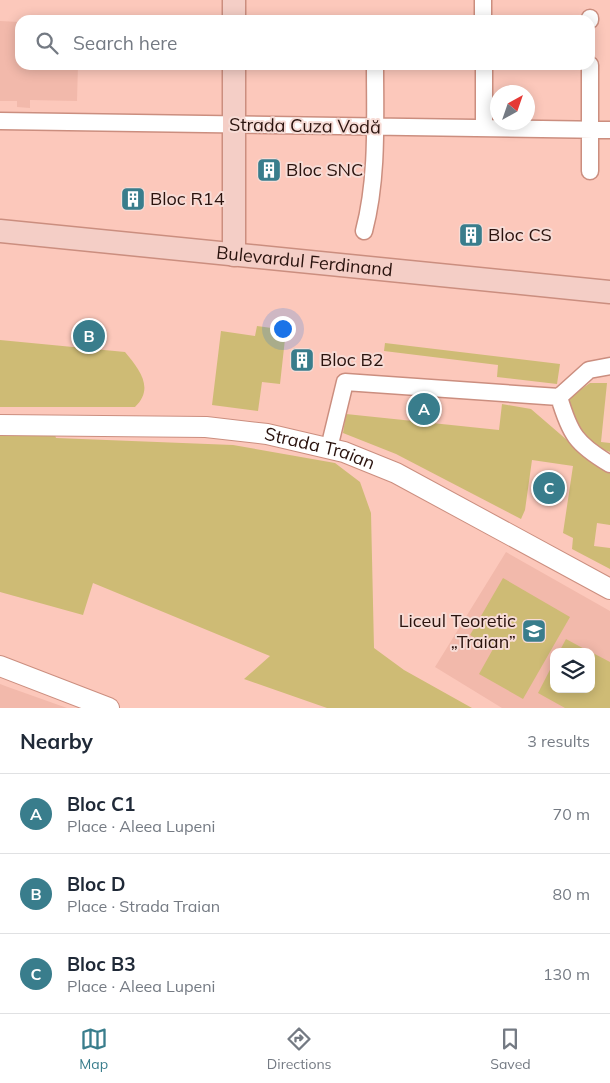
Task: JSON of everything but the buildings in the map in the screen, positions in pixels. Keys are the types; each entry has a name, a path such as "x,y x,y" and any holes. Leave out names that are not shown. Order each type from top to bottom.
{"main road":[{"path":"234,0 234,15"},
{"path":"234,70 234,255"},
{"name":"Bulevardul Ferdinand","path":"0,232 610,292"}],"street":[{"path":"483,0 483,15"},
{"path":"364,231 370,205 375,127 375,70"},
{"path":"484,70 484,128"},
{"path":"590,70 590,172"},
{"name":"Strada Cuza Vodă","path":"0,121 610,130"},
{"path":"329,448 345,382 559,397 589,370 610,366"},
{"path":"559,397 568,426 586,450 610,464"},
{"name":"Strada Traian","path":"0,425 206,427 267,434 329,448 396,473 610,589"},
{"path":"0,666 109,708"}],"shaded area":[{"path":"0,21 15,22 15,70 78,70 77,101 30,100 30,108 17,107 17,101 0,101"},
{"path":"257,326 286,330 280,384 262,382 258,411 212,405 221,331 255,336"},
{"path":"0,340 125,352 140,372 143,379 144,393 135,407 0,407"},
{"path":"385,343 560,364 557,384 497,377 498,365 384,351"},
{"path":"590,383 607,383 601,442 610,443 610,452 595,444 582,432 571,417 564,401"},
{"path":"502,404 531,409 596,465 610,472 610,525 597,523 594,546 610,548 610,569 572,549 573,538 563,533 573,466 532,460 525,510 521,519 396,454 343,433 346,414 499,430"},
{"path":"0,435 55,435 56,438 233,445 335,463 360,482 371,513 374,648 404,670 472,708 327,708 244,679 270,656 93,583 83,615 0,592"},
{"name":"Liceul Teoretic „Traian”","path":"506,552 610,611 610,708 502,708 435,667"},
{"path":"503,578 570,617 552,648 550,648 550,652 523,699 479,674 493,649 470,635"},
{"path":"566,639 583,648 561,648"},
{"path":"595,654 610,662 610,708 565,708 538,693 550,670 550,693 595,693"},
{"path":"0,684 8,687 67,708 0,708"}],"place":[{"name":"Bloc SNC","path":"269,170"},
{"name":"Bloc R14","path":"133,199"},
{"name":"Bloc CS","path":"471,235"},
{"name":"Bloc D","path":"89,336"},
{"name":"Bloc B2","path":"302,360"},
{"name":"Bloc C1","path":"424,409"},
{"name":"Bloc B3","path":"549,488"},
{"name":"Liceul Teoretic „Traian”","path":"534,631"}]}
